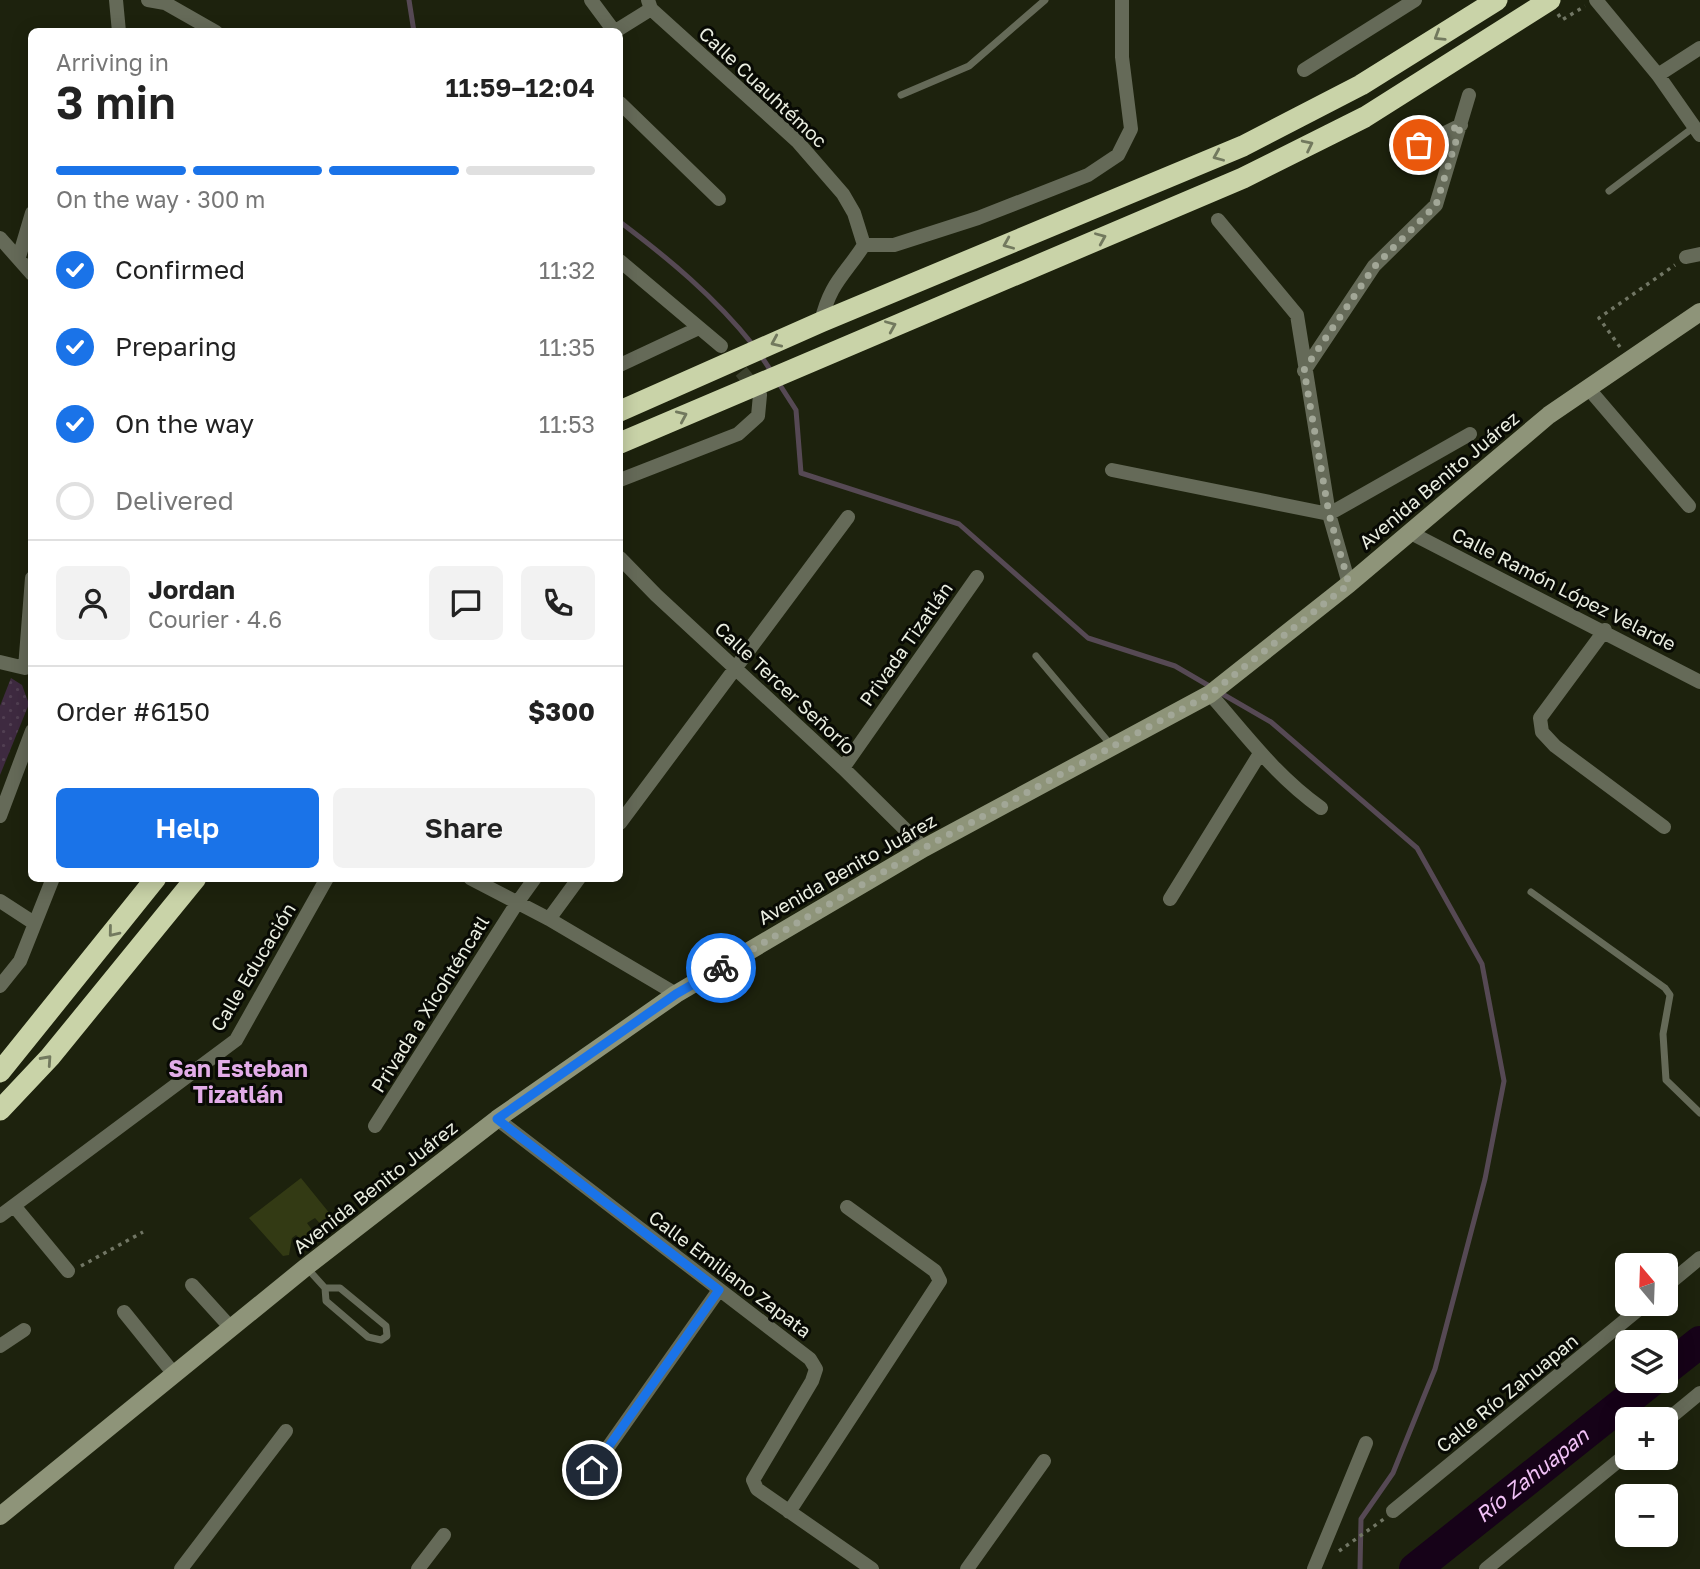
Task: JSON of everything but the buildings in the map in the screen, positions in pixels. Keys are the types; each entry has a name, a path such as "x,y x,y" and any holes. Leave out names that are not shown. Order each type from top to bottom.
{"highway":[{"path":"623,410 821,322 1243,146 1361,85 1497,0"},
{"path":"623,442 1243,177 1365,117 1550,0"},
{"path":"0,1072 153,882"},
{"path":"0,1110 50,1057 193,882"}],"main road":[{"name":"Avenida Benito Juárez","path":"0,1516 306,1267 497,1119 676,994 924,848 1210,694 1349,584 1549,415 1700,312"}],"street":[{"path":"119,28 116,0 121,0"},
{"path":"148,0 165,3 209,28"},
{"path":"591,0 612,28"},
{"path":"821,322 826,299 837,277 864,245 894,246 978,218 1088,175 1118,155 1131,129 1122,57 1122,0"},
{"path":"1304,69 1415,0"},
{"path":"1596,0 1658,75 1698,129"},
{"path":"618,28 650,5"},
{"name":"Calle Cuauhtémoc","path":"650,5 797,141 843,194 854,213 864,245"},
{"path":"1658,75 1700,48"},
{"path":"1304,370 1374,267 1436,205 1469,95"},
{"path":"623,106 719,199"},
{"path":"1398,156 1461,125"},
{"path":"1218,219 1297,315 1329,514 1349,584"},
{"path":"19,257 28,227"},
{"path":"0,238 28,269"},
{"path":"623,264 721,345"},
{"path":"623,364 699,328"},
{"path":"1588,388 1689,506"},
{"path":"623,479 738,434 758,416 760,395"},
{"path":"1112,470 1329,514 1471,434"},
{"path":"623,819 848,517"},
{"name":"Calle Ramón López Velarde","path":"1409,532 1605,630 1700,682"},
{"name":"Calle Tercer Señorío","path":"623,561 656,595 844,768 924,848"},
{"name":"Privada Tizatlán","path":"844,768 977,577"},
{"path":"1605,630 1540,718 1542,732 1555,746 1664,827"},
{"path":"0,662 28,673"},
{"path":"1210,694 1259,755 1289,785 1321,808"},
{"path":"0,816 28,742"},
{"path":"1170,899 1259,755"},
{"path":"0,986 20,961 51,882"},
{"name":"Calle Educación","path":"0,1216 236,1040 325,882"},
{"path":"482,882 676,994"},
{"name":"Privada a Xicohténcatl","path":"375,1126 532,882"},
{"path":"549,919 576,882"},
{"path":"0,901 34,923"},
{"name":"Calle Emiliano Zapata","path":"497,1119 810,1359 816,1369 753,1480 757,1489 872,1569"},
{"path":"15,1207 68,1271"},
{"path":"789,1512 940,1281 935,1271 847,1207"},
{"path":"1678,1276 1700,1258"},
{"path":"192,1285 231,1328"},
{"path":"592,1470 719,1290"},
{"path":"124,1312 174,1374"},
{"name":"Calle Río Zahuapan","path":"1393,1511 1630,1316"},
{"path":"0,1346 24,1330"},
{"path":"1678,1411 1700,1392"},
{"path":"181,1569 286,1431"},
{"path":"1314,1569 1366,1443"},
{"path":"967,1569 1044,1461"},
{"path":"1486,1569 1615,1464"},
{"path":"418,1569 444,1535"}],"lane":[{"path":"901,95 969,66 1045,0"},
{"path":"1609,191 1698,129"},
{"path":"1036,656 1111,746"},
{"path":"1531,892 1665,988 1670,995 1663,1034 1666,1080 1700,1113"},
{"path":"306,1267 325,1288 326,1301 368,1337 381,1340 387,1336 386,1326 340,1288 325,1288"}],"path":[{"path":"1629,360 1599,318 1693,256"},
{"path":"68,1271 143,1232"},
{"path":"1350,1544 1371,1530"}],"shaded area":[{"path":"11,678 22,685 28,706 0,775 0,706"}],"waterway":[{"path":"409,0 413,28"},
{"path":"623,224 690,279 753,345"},
{"path":"761,356 773,374"},
{"path":"778,382 796,410 801,473 959,524 1088,638 1175,666 1211,687"},
{"path":"1219,692 1271,722 1417,848 1482,964 1504,1081 1485,1179 1435,1369 1393,1473 1361,1519 1360,1569"},
{"name":"Río Zahuapan","path":"1678,1359 1700,1342"},
{"name":"Río Zahuapan","path":"1415,1569 1636,1393"}],"tunnel":[{"path":"728,355 757,391"}],"way so far":[{"path":"721,968 924,848 1210,694 1349,584 1329,514 1304,370 1374,267 1436,205 1461,125 1419,145"}],"district":[{"name":"San Esteban Tizatlán","path":"238,1082"}],"route":[{"path":"592,1470 719,1290 497,1119 676,994 721,968"}]}
